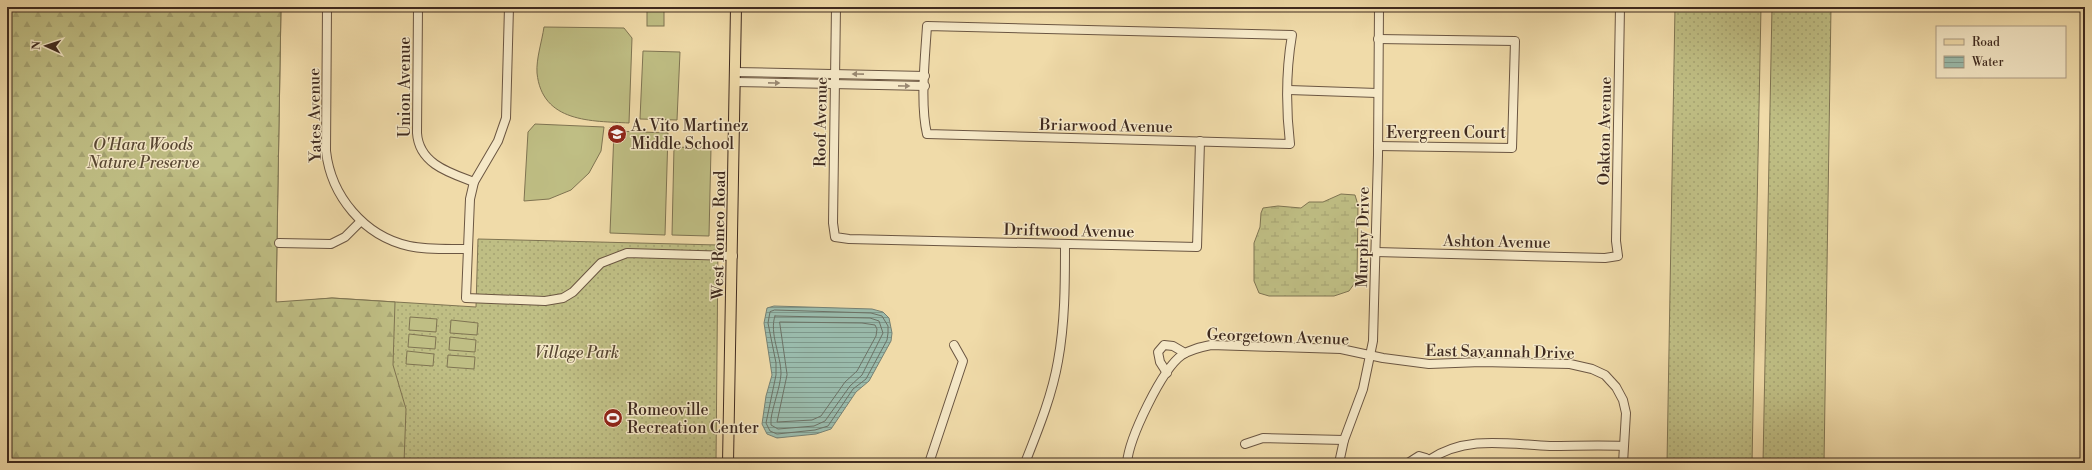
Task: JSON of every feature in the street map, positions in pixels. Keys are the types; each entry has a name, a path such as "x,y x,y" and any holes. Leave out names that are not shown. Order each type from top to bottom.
{"main road":[{"name":"West Romeo Road","path":"728,463 733,256 736,7"}],"street":[{"name":"Yates Avenue","path":"328,7 327,160 335,185 340,195 361,221 380,235 408,246 467,249"},
{"name":"Union Avenue","path":"418,7 417,133 419,147 426,158 440,168 474,182"},
{"path":"509,7 506,118 498,141 474,182 470,199 466,298 545,301 563,298 573,292 601,263 627,254 733,256"},
{"name":"Roof Avenue","path":"835,237 833,223 836,7"},
{"name":"Murphy Drive","path":"1339,463 1344,440 1363,389 1371,355 1374,321 1378,146 1377,93 1379,7"},
{"name":"Oakton Avenue","path":"1618,256 1616,241 1620,7"},
{"name":"Briarwood Avenue","path":"927,26 1292,36 1288,90 1290,144 927,134 925,125 925,76 927,26"},
{"name":"Evergreen Court","path":"1378,39 1515,42 1512,148 1378,146"},
{"path":"735,72 925,76"},
{"path":"735,82 925,86"},
{"path":"1288,90 1377,93"},
{"name":"Driftwood Avenue","path":"835,237 849,239 1065,245 1197,247 1200,141"},
{"path":"279,243 331,244 345,238 361,221"},
{"path":"1025,463 1048,401 1058,362 1063,325 1065,245"},
{"name":"Ashton Avenue","path":"1376,252 1605,258 1618,256"},
{"path":"928,463 962,362 954,345"},
{"name":"Georgetown Avenue","path":"1167,373 1160,362 1158,352 1164,345 1173,346 1185,353"},
{"name":"Georgetown Avenue","path":"1127,463 1130,446 1141,419 1175,361 1185,353 1203,346 1226,345 1340,349 1371,355"},
{"name":"East Savannah Drive","path":"1371,355 1429,364 1481,362 1570,364 1592,369 1605,375 1616,387 1623,400 1626,413 1623,463"},
{"path":"1245,444 1263,438 1344,440"},
{"path":"1408,463 1419,456 1429,462 1449,449 1471,443 1495,442 1549,446 1623,446"}],"green space":[{"name":"O'Hara Woods Nature Preserve","path":"7,7 281,7 276,303 332,298 476,307 478,239 718,245 716,463 7,463"},
{"name":"O'Hara Woods Nature Preserve","path":"7,7 281,7 276,302 332,298 395,302 393,365 406,409 404,463 7,463"},
{"path":"647,7 664,7 664,26 647,26"},
{"path":"1675,7 1761,7 1752,463 1667,463"},
{"path":"1772,7 1831,7 1824,463 1763,463"},
{"path":"544,27 624,28 632,38 629,123 600,121 571,116 548,102 541,89 537,73 538,56"},
{"path":"643,51 680,52 677,120 640,119"},
{"path":"535,124 604,127 601,151 589,173 571,190 549,199 524,201 528,132"},
{"path":"614,131 668,133 665,235 610,233"},
{"path":"674,147 711,148 709,236 672,235"},
{"path":"1341,194 1355,195 1358,205 1357,280 1349,291 1334,296 1269,296 1259,293 1254,281 1254,243 1260,227 1263,208 1278,206 1301,208 1309,202 1323,202"},
{"path":"410,317 437,319 436,332 409,330"},
{"path":"451,320 478,323 477,335 450,333"},
{"path":"409,334 436,337 435,349 408,347"},
{"path":"450,337 476,340 475,352 449,350"},
{"path":"407,351 434,354 433,366 406,364"},
{"path":"448,355 475,357 474,369 447,367"},
{"path":"551,460 569,461 575,463 541,463"}],"water":[{"path":"774,306 872,309 883,312 889,318 892,333 891,341 869,381 856,392 831,429 816,434 777,438 767,434 762,424 766,396 772,375 764,323 767,308"}],"place":[{"name":"A. Vito Martinez Middle School","path":"617,134"},
{"name":"Romeoville Recreation Center","path":"613,418"}],"park label":[{"name":"Village Park","path":"577,352"}]}
